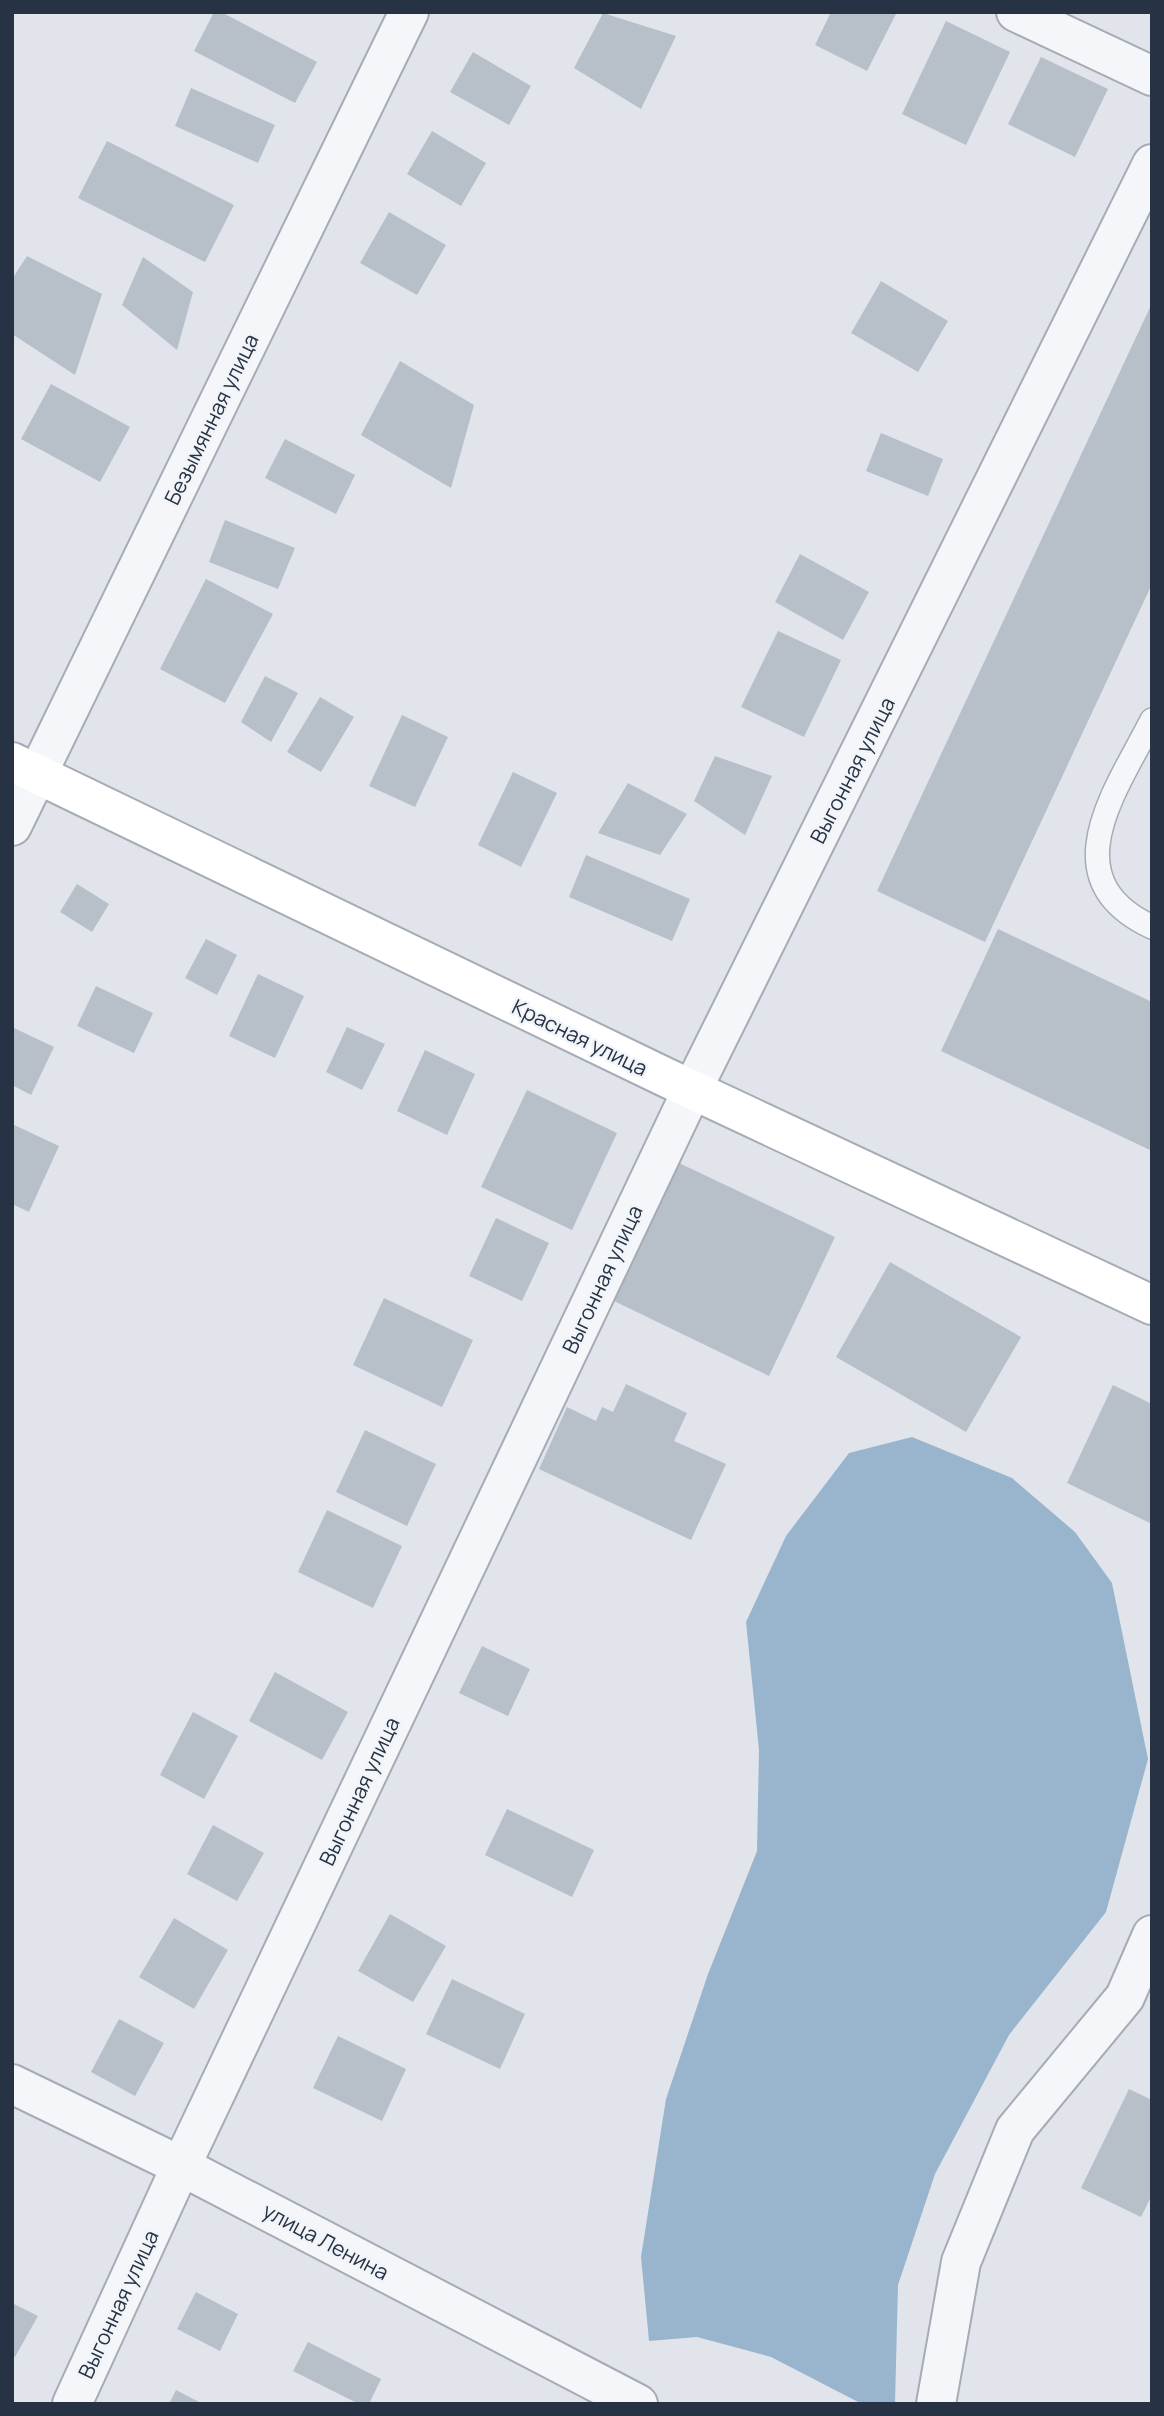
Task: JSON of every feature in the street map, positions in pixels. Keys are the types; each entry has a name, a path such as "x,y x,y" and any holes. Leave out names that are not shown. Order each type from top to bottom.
{"main road":[{"name":"Красная улица","path":"24,769 692,1090 1152,1305"}],"street":[{"name":"Безымянная улица","path":"12,826 24,769 409,12"},
{"path":"1016,12 1152,76"},
{"name":"Выгонная улица","path":"72,2404 181,2166 692,1090 1148,184"},
{"path":"936,2404 961,2262 1015,2130 1138,2004 1152,1935"},
{"name":"улица Ленина","path":"12,2084 181,2166 638,2404"}],"lane":[{"path":"1152,720 1100,825 1096,866 1110,893 1135,919 1152,927"}],"water":[{"path":"912,1437 1012,1478 1075,1532 1112,1583 1148,1759 1106,1912 1009,2035 935,2174 898,2285 895,2404 862,2404 771,2357 697,2337 649,2341 641,2257 666,2099 708,1974 757,1851 759,1750 746,1622 786,1536 849,1453"}],"building":[{"path":"214,12 221,12 317,62 295,103 194,51"},
{"path":"831,12 897,12 867,71 815,45"},
{"path":"603,13 676,36 641,109 574,68"},
{"path":"946,21 1010,52 966,145 902,114"},
{"path":"473,52 531,86 509,125 450,92"},
{"path":"1041,57 1108,89 1075,157 1008,124"},
{"path":"191,88 275,125 258,163 175,126"},
{"path":"432,131 486,163 461,206 407,174"},
{"path":"107,141 234,205 205,262 78,198"},
{"path":"389,212 446,245 417,295 360,263"},
{"path":"27,256 102,294 75,375 12,334 12,279"},
{"path":"143,257 193,292 177,350 122,305"},
{"path":"881,281 948,321 918,372 851,333"},
{"path":"1152,303 1152,584 985,942 877,891"},
{"path":"400,361 474,405 451,488 361,435"},
{"path":"51,384 130,427 100,482 21,439"},
{"path":"881,433 943,459 928,496 866,471"},
{"path":"285,439 355,475 336,514 265,478"},
{"path":"225,520 295,548 278,589 209,562"},
{"path":"800,554 869,592 843,640 775,602"},
{"path":"206,579 273,614 225,703 160,669"},
{"path":"778,631 841,660 804,737 741,707"},
{"path":"265,676 298,693 271,742 241,722"},
{"path":"320,697 354,717 321,772 287,752"},
{"path":"402,715 448,737 415,807 369,786"},
{"path":"715,756 772,776 745,835 694,801"},
{"path":"513,772 557,793 521,867 478,845"},
{"path":"628,783 687,814 660,855 598,833"},
{"path":"586,855 690,899 672,941 569,897"},
{"path":"77,884 109,904 92,932 60,912"},
{"path":"998,929 1152,1002 1152,1151 941,1051"},
{"path":"206,939 237,955 217,995 185,978"},
{"path":"258,974 304,996 275,1058 229,1036"},
{"path":"96,986 153,1013 134,1053 77,1026"},
{"path":"12,1027 54,1047 31,1095 12,1085"},
{"path":"347,1027 385,1044 362,1090 326,1072"},
{"path":"425,1050 475,1074 447,1135 397,1111"},
{"path":"527,1090 617,1133 572,1230 481,1187"},
{"path":"12,1124 59,1146 29,1212 12,1204"},
{"path":"679,1163 835,1237 769,1376 614,1301"},
{"path":"496,1218 549,1243 522,1301 469,1276"},
{"path":"890,1262 1021,1337 966,1432 836,1357"},
{"path":"384,1298 473,1340 442,1407 353,1365"},
{"path":"626,1384 687,1413 674,1441 726,1464 691,1540 539,1469 567,1407 596,1421 602,1407 613,1412"},
{"path":"1113,1385 1152,1404 1152,1524 1067,1483"},
{"path":"365,1430 436,1464 407,1526 336,1492"},
{"path":"327,1510 402,1546 373,1608 298,1572"},
{"path":"482,1646 530,1669 508,1716 459,1693"},
{"path":"275,1672 348,1712 322,1760 249,1721"},
{"path":"193,1712 238,1736 204,1799 160,1775"},
{"path":"507,1809 594,1850 572,1897 485,1855"},
{"path":"213,1825 264,1853 237,1901 187,1874"},
{"path":"390,1914 446,1946 413,2002 358,1971"},
{"path":"174,1918 228,1950 194,2009 139,1977"},
{"path":"452,1979 525,2014 500,2069 426,2034"},
{"path":"119,2019 164,2043 135,2096 91,2072"},
{"path":"338,2036 406,2069 382,2121 313,2088"},
{"path":"1129,2089 1152,2100 1152,2195 1141,2217 1081,2188"},
{"path":"196,2292 238,2314 220,2351 177,2329"},
{"path":"12,2303 38,2316 15,2357 12,2356"},
{"path":"308,2342 381,2379 369,2404 359,2404 293,2371"},
{"path":"176,2390 203,2404 169,2404"}]}
